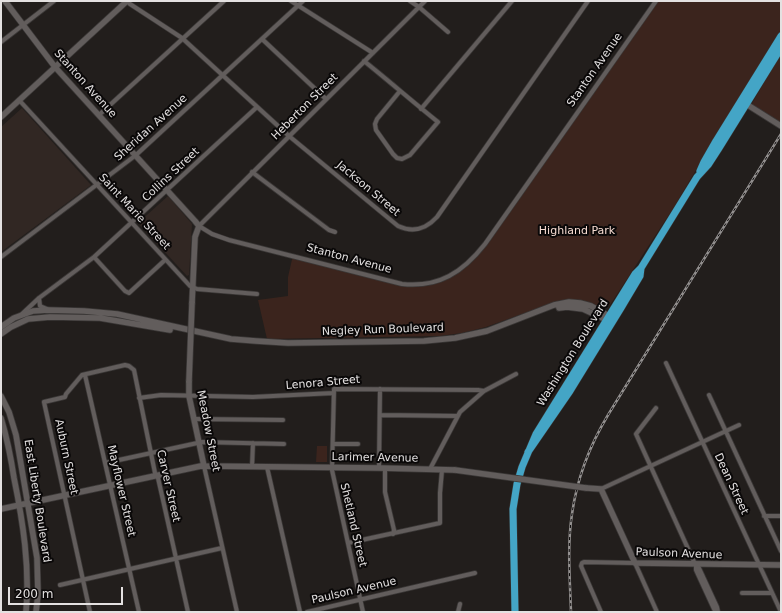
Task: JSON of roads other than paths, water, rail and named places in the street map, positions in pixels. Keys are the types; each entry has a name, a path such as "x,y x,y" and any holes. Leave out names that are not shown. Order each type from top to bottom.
{"highway":[{"name":"Washington Boulevard","path":"515,612 513,509 519,474 528,452 570,390 635,274 642,268 697,177 708,165 781,36"},
{"name":"Washington Boulevard","path":"743,103 781,48"}],"main road":[{"name":"Stanton Avenue","path":"5,1 55,67 199,226"},
{"path":"1,117 127,1"},
{"path":"743,103 781,126"},
{"name":"Meadow Street","path":"199,226 195,236 189,396 204,466"},
{"name":"Negley Run Boulevard","path":"1,327 22,314 33,311 48,310 110,313 228,338 256,342 288,343 424,341 455,338 491,329 569,302 588,305 609,320"},
{"name":"Negley Run Boulevard","path":"1,334 11,327 28,319 50,317 84,317 168,329 227,342 256,345 424,344 456,341 488,334 562,307 586,310 609,320"},
{"name":"East Liberty Boulevard","path":"2,398 10,412 16,435 37,558 38,594 36,612"},
{"name":"East Liberty Boulevard","path":"1,418 7,437 20,504 28,590 26,612"},
{"name":"Larimer Avenue","path":"1,508 204,466 455,470 601,489"},
{"path":"601,489 635,563"},
{"name":"Paulson Avenue","path":"635,563 781,565"}],"street":[{"path":"1,42 54,1"},
{"name":"Jackson Street","path":"127,1 182,38 289,136 398,226 410,230 424,227 431,223 436,217 588,1"},
{"path":"99,115 224,1"},
{"path":"292,1 373,53"},
{"name":"Sheridan Avenue","path":"1,256 136,155 304,1"},
{"path":"410,1 448,32"},
{"name":"Heberton Street","path":"199,226 424,1"},
{"path":"422,109 512,1"},
{"name":"Stanton Avenue","path":"199,226 212,234 230,240 402,284 428,283 444,279 458,272 473,259 486,244 656,1"},
{"path":"262,39 326,99"},
{"path":"364,61 438,122 410,155 402,159 397,158 393,154 376,130 375,124 377,119 400,91"},
{"name":"Saint Marie Street","path":"19,100 165,260 193,287"},
{"name":"Collins Street","path":"22,314 39,298 94,257 257,107"},
{"path":"252,172 329,230 335,232"},
{"path":"94,257 125,291 128,292 131,292 165,260"},
{"path":"193,287 197,289 257,294"},
{"path":"39,298 40,306 48,310"},
{"name":"Dean Street","path":"666,363 781,612"},
{"name":"Carver Street","path":"85,374 128,366 134,370 156,476 188,612"},
{"name":"Mayflower Street","path":"85,374 139,612"},
{"name":"Auburn Street","path":"85,374 82,375 65,397 44,402 90,612"},
{"path":"430,469 460,412 484,391 516,374"},
{"name":"Lenora Street","path":"139,398 161,395 253,397 334,393 334,389 484,391"},
{"path":"380,389 382,468 385,492 394,530 393,534"},
{"name":"Shetland Street","path":"334,393 332,467 363,612"},
{"path":"710,395 781,551"},
{"path":"656,408 636,434 695,565 699,568 718,612"},
{"path":"380,416 458,416"},
{"path":"194,420 283,420"},
{"name":"Larimer Avenue","path":"601,489 739,425"},
{"path":"105,463 199,443 284,444"},
{"path":"252,466 253,443"},
{"path":"333,444 358,444"},
{"name":"Meadow Street","path":"204,466 237,612"},
{"path":"267,467 300,612"},
{"path":"348,544 440,523 442,470"},
{"path":"764,516 781,516"},
{"path":"60,585 222,548"},
{"name":"Paulson Avenue","path":"601,612 581,566 582,563 635,563"},
{"path":"635,563 657,612"},
{"name":"Paulson Avenue","path":"307,612 475,574"},
{"path":"742,593 772,593"},
{"path":"458,612 460,604"}],"railway":[{"path":"571,612 569,563 570,526 577,488 585,462 595,438 781,134"}],"park label":[{"name":"Highland Park","path":"577,231"}]}
